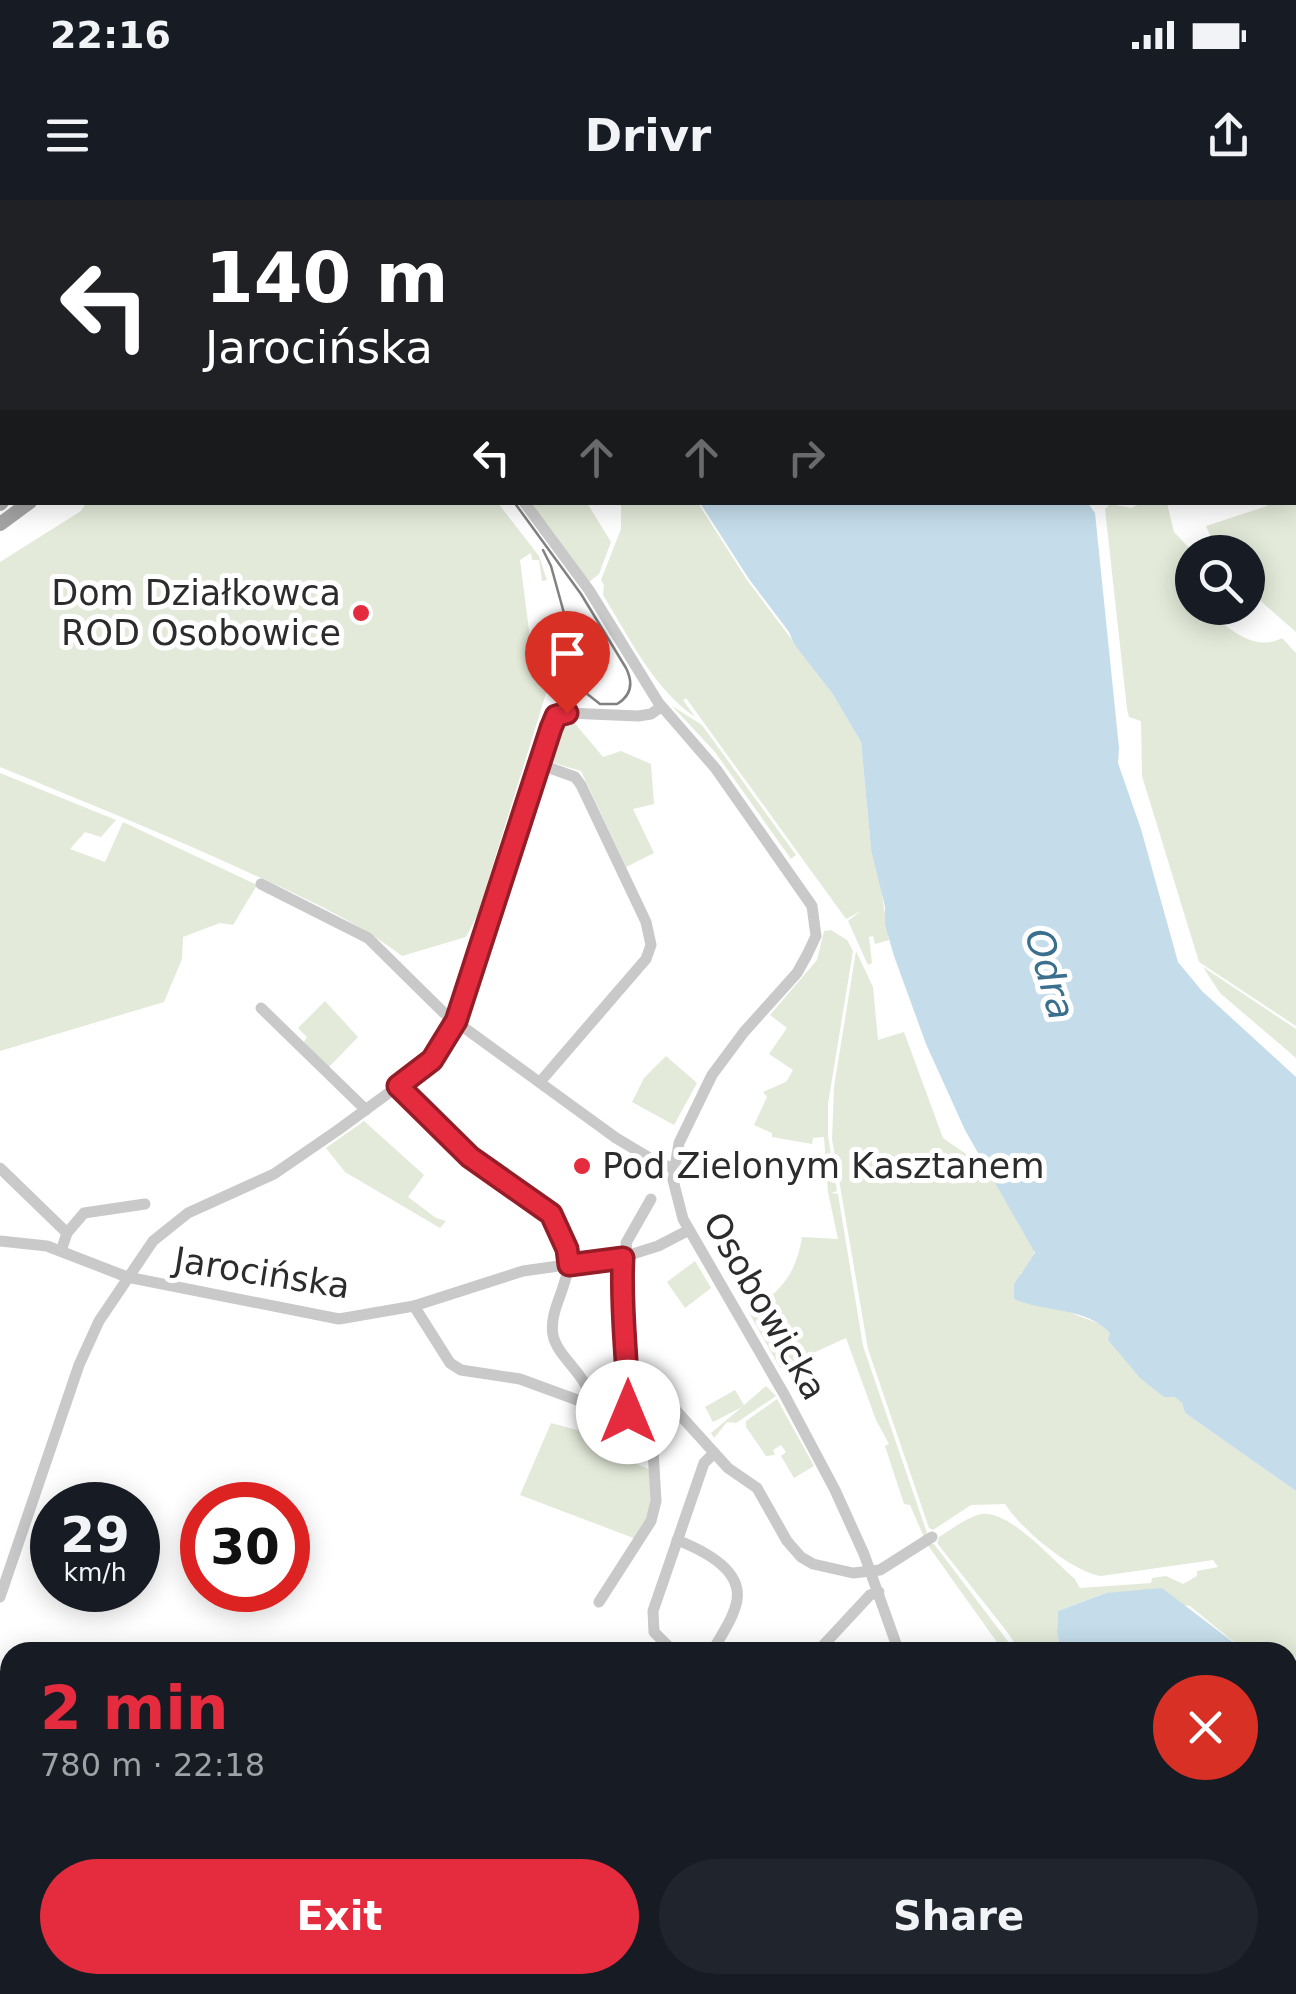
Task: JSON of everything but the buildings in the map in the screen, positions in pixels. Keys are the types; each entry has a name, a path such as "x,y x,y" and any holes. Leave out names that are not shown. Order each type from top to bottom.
{"main road":[{"path":"0,524 26,505"}],"street":[{"path":"261,884 368,938 456,1021 628,1146 673,1168 682,1136 712,1075 797,973 810,949 816,936 812,906 716,769 661,707 589,590 526,505"},
{"path":"0,1597 79,1365 100,1321 158,1235 202,1201 274,1174 432,1060 456,1021 556,716 644,715 661,707"},
{"path":"539,764 575,777 581,785 646,922 652,945 646,958 540,1082"},
{"path":"262,1008 366,1110"},
{"path":"398,1086 470,1157 551,1214 567,1249 569,1265 553,1335 591,1401"},
{"path":"0,1168 67,1234"},
{"name":"Osobowicka","path":"673,1168 676,1200 689,1230 808,1436 844,1508 895,1642"},
{"path":"599,1602 651,1522 656,1501 652,1450 630,1417 628,1360 621,1315 626,1243 652,1199"},
{"path":"61,1251 67,1234 84,1213 144,1204"},
{"name":"Jarocińska","path":"0,1241 32,1242 127,1277 328,1318 368,1316 414,1306 523,1270 625,1257 689,1230"},
{"path":"414,1306 423,1325 450,1363 458,1368 520,1379 569,1398 628,1405 653,1399 671,1405 728,1468 757,1488 801,1557 853,1574 870,1572 880,1570 932,1537"},
{"path":"661,1642 652,1628 652,1616 704,1463 714,1452"},
{"path":"677,1540 709,1554 737,1590 734,1610 717,1642"},
{"path":"826,1642 870,1595 879,1592"}],"green space":[{"path":"85,505 500,505 539,556 547,580 542,581 539,560 532,560 531,553 520,560 531,646 548,687 477,916 466,937 402,956 349,921 292,893 0,767 0,562"},
{"path":"532,505 588,505 611,542 599,574 589,582"},
{"path":"621,505 699,505 747,580 832,693 861,742 871,849 876,857 889,940 875,944 873,936 869,937 872,963 868,965 848,921 861,911 846,919 686,698 683,700 695,717 654,677 603,595 601,580 621,529"},
{"path":"1115,505 1167,505 1177,535 1175,625 1225,625 1253,641 1282,638 1296,653 1296,1026 1199,962 1142,776 1141,721 1129,717 1127,709 1105,509"},
{"path":"1267,505 1296,505 1296,632 1265,605 1265,535 1210,535 1206,526"},
{"path":"672,706 702,725 796,855 791,859 715,752"},
{"path":"573,721 603,757 621,751 651,764 654,804 633,809 654,853 626,867 581,771 554,763 549,754 560,726"},
{"path":"0,773 116,820 101,837 85,832 70,849 105,862 123,822 257,885 233,925 220,923 183,937 182,959 164,1002 0,1051"},
{"path":"831,930 847,940 853,951 828,1104 828,1136 837,1191 831,1193 838,1194 863,1346 927,1533 924,1537 910,1505 904,1504 885,1446 889,1444 876,1420 846,1338 780,1368 748,1311 785,1281 796,1262 802,1237 838,1239 828,1192 824,1137 813,1138 812,1144 772,1137 772,1133 754,1125 767,1097 763,1092 786,1082 793,1070 769,1054 787,1028 770,1015 817,960 824,931"},
{"path":"856,951 873,987 878,1040 904,1032 943,1138 989,1170 1033,1247 1035,1257 1020,1274 1071,1313 1103,1325 1182,1403 1185,1413 1296,1491 1296,1642 1234,1642 1190,1606 1106,1593 1058,1611 1059,1642 1014,1642 937,1543 939,1537 965,1520 982,1514 1005,1520 1030,1538 1080,1588 1151,1583 1152,1578 1166,1576 1183,1584 1197,1576 1197,1571 1218,1567 1213,1560 1101,1576 1089,1573 1048,1548 1005,1504 971,1505 933,1530 929,1528 868,1349 832,1139 834,1087"},
{"path":"1203,967 1296,1029 1296,1058 1220,993"},
{"path":"325,1001 358,1037 328,1068 303,1043 307,1037 298,1028"},
{"path":"666,1056 697,1083 674,1125 632,1102 644,1078"},
{"path":"364,1121 424,1175 408,1197 446,1221 440,1228 345,1172 326,1148"},
{"path":"695,1261 711,1288 685,1308 667,1282"},
{"path":"766,1386 776,1396 736,1423 727,1422 714,1438 711,1433 742,1407 713,1422 705,1407 735,1390 744,1405"},
{"path":"777,1399 814,1466 794,1478 781,1456 786,1452 781,1445 773,1450 775,1455 766,1456 746,1427 746,1421"},
{"path":"551,1423 607,1438 607,1457 622,1463 625,1459 651,1470 650,1517 636,1539 520,1495"},
{"path":"927,1544 934,1544 1008,1642 997,1642"}],"water":[{"name":"Odra","path":"701,505 1089,505 1095,513 1118,763 1178,962 1202,991 1296,1077 1296,1491 1185,1413 1175,1397 1164,1397 1140,1378 1108,1340 1110,1333 1100,1325 1014,1299 1014,1284 1035,1253 965,1130 926,1044 894,956 871,849 861,742 832,693 749,579"},
{"path":"1162,1588 1233,1642 1059,1642 1058,1611 1106,1593"}],"tram line":[{"path":"516,505 581,594 626,668 630,688 617,704 600,704 586,693 551,566 543,550"}],"place":[{"name":"Dom Działkowca ROD Osobowice","path":"361,613"},
{"name":"Pod Zielonym Kasztanem","path":"582,1166"}],"route":[{"path":"567,713 556,716 551,728 456,1021 432,1060 398,1086 470,1157 551,1214 567,1249 569,1265 623,1258 621,1315 628,1360 628,1412"}]}
